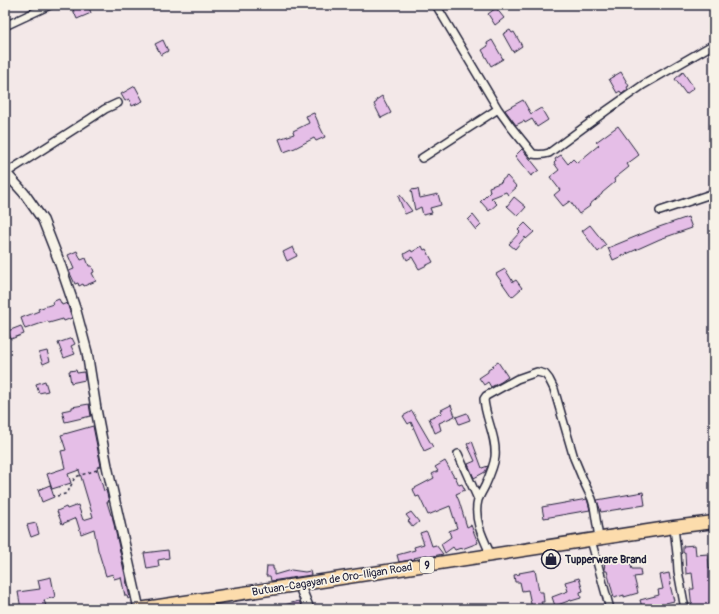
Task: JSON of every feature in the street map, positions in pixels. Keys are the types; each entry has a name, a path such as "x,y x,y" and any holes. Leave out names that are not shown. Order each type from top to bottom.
{"highway":[{"name":"Butuan-Cagayan de Oro-Iligan Road","path":"139,609 714,522"}],"street":[{"path":"5,26 50,5"},
{"path":"436,5 498,109 534,154 544,155 548,153 643,85 714,44"},
{"path":"118,103 90,118 5,173 24,193 43,220 76,311 87,352 107,466 139,609"},
{"path":"422,158 498,109"},
{"path":"660,211 714,193"},
{"path":"491,556 477,520 478,499 488,479 495,458 494,442 484,399 486,396 527,374 537,372 545,374 554,389 574,458 594,506 595,539 610,609"},
{"path":"458,454 478,499"},
{"path":"674,527 678,571 685,609"},
{"path":"299,584 310,609"}],"path":[{"path":"57,496 68,492 74,479 78,476 107,466"}],"building":[{"path":"71,5 88,5 91,13 77,19"},
{"path":"496,8 504,18 495,25 488,14"},
{"path":"510,30 512,33 514,32 522,46 513,52 503,34"},
{"path":"163,40 168,51 161,55 155,44"},
{"path":"492,40 503,59 491,66 482,50 488,46 487,43"},
{"path":"621,72 629,86 627,87 628,89 622,94 620,91 617,93 609,79"},
{"path":"683,72 694,88 686,94 675,79"},
{"path":"135,86 143,101 132,106 129,99 125,101 121,94"},
{"path":"382,96 391,113 381,118 374,104 377,102 376,100"},
{"path":"523,100 531,114 541,108 548,120 537,127 532,119 525,123 524,121 516,125 505,110"},
{"path":"314,113 325,137 316,141 314,138 284,152 279,139 294,134 293,131 309,123 306,116"},
{"path":"618,126 639,155 627,164 629,167 614,179 615,182 589,205 590,206 579,214 570,201 563,206 554,195 560,190 550,177 559,170 554,163 556,161 555,159 561,155 568,164 573,159 577,163 599,145 596,142"},
{"path":"522,149 539,170 531,176 515,156"},
{"path":"507,176 517,187 508,195 506,192 491,198 497,204 489,211 480,202 490,192 489,187 502,182 501,181"},
{"path":"418,189 420,198 438,194 441,205 430,208 432,213 423,215 421,207 415,210 411,190"},
{"path":"400,195 412,211 405,214 398,196"},
{"path":"514,197 526,207 518,216 507,206"},
{"path":"473,215 481,225 476,230 468,220"},
{"path":"688,217 692,228 660,239 613,260 608,248"},
{"path":"525,223 534,232 526,239 525,237 515,249 509,244 520,232 518,230"},
{"path":"590,225 606,245 598,252 582,231"},
{"path":"422,246 424,250 426,249 433,262 419,269 412,257 407,260 404,254 411,250 412,252"},
{"path":"293,247 297,256 287,261 283,252"},
{"path":"77,251 81,260 86,258 89,266 92,266 94,272 92,273 96,281 84,286 83,284 79,286 78,283 75,284 69,271 74,269 68,255"},
{"path":"505,269 513,282 516,280 522,288 512,297 496,274"},
{"path":"59,299 62,305 67,303 72,318 64,321 63,319 49,323 48,321 25,329 21,318 39,311 38,309 53,304 52,302"},
{"path":"21,326 24,334 11,339 8,331"},
{"path":"72,338 75,344 71,346 75,354 64,358 58,343"},
{"path":"47,351 50,361 43,364 39,353"},
{"path":"498,362 508,377 491,387 488,382 484,385 479,378 488,372 488,370 493,367 492,366"},
{"path":"76,370 77,373 84,372 85,380 71,383 69,371"},
{"path":"45,381 48,391 39,393 36,384"},
{"path":"89,404 91,416 65,422 62,411 72,409 72,407"},
{"path":"451,405 455,416 439,423 441,430 435,433 429,418 442,413 441,410"},
{"path":"412,411 433,447 424,451 411,422 408,424 403,416"},
{"path":"467,413 470,420 459,424 456,417"},
{"path":"93,426 101,466 97,467 109,502 107,502 112,515 130,598 128,599 127,596 125,596 121,577 114,579 113,574 106,576 98,550 94,529 81,534 76,518 62,524 57,511 66,507 67,509 78,505 83,520 93,517 79,470 68,474 71,483 52,489 47,474 65,468 61,451 66,450 61,435"},
{"path":"472,441 482,468 488,466 485,472 474,478 468,464 475,461 467,444"},
{"path":"445,461 459,485 462,484 465,490 456,494 467,527 471,525 478,543 462,549 455,550 453,547 445,553 441,544 451,537 449,531 457,528 450,506 428,515 419,496 416,497 413,489 434,478 432,474 438,471 435,467"},
{"path":"50,485 54,497 42,502 38,490"},
{"path":"643,492 645,505 601,512 597,500"},
{"path":"587,499 590,510 544,518 542,507"},
{"path":"411,512 419,522 413,527 408,521 410,520 406,515"},
{"path":"36,523 39,534 31,537 27,525"},
{"path":"426,531 432,546 436,545 443,554 428,557 427,555 399,562 397,555 415,550 414,547 424,544 420,533"},
{"path":"695,545 696,555 708,554 709,569 714,568 714,606 712,606 712,609 692,609 690,589 694,589 692,573 686,574 685,552 683,553 683,546"},
{"path":"168,550 169,558 158,560 159,567 147,569 144,553"},
{"path":"628,557 632,569 640,569 641,576 634,577 638,593 614,598 607,571 605,571 604,559"},
{"path":"267,566 273,566 274,575 291,570 305,572 310,571 311,575 271,581 270,576 266,576"},
{"path":"535,570 539,592 543,592 544,602 541,602 544,609 534,609 531,604 528,590 522,591 520,582 515,582 514,575"},
{"path":"669,573 674,601 666,603 668,609 655,609 653,604 642,607 640,600 659,595 658,590 663,589 660,575"},
{"path":"51,577 55,597 44,600 47,609 21,609 18,592 40,589 38,580"},
{"path":"579,578 583,591 580,592 581,598 555,606 552,597 568,591 565,582"},
{"path":"299,601 303,609 278,609 277,607"}],"place":[{"name":"Tupperware Brand","path":"551,559"}]}
